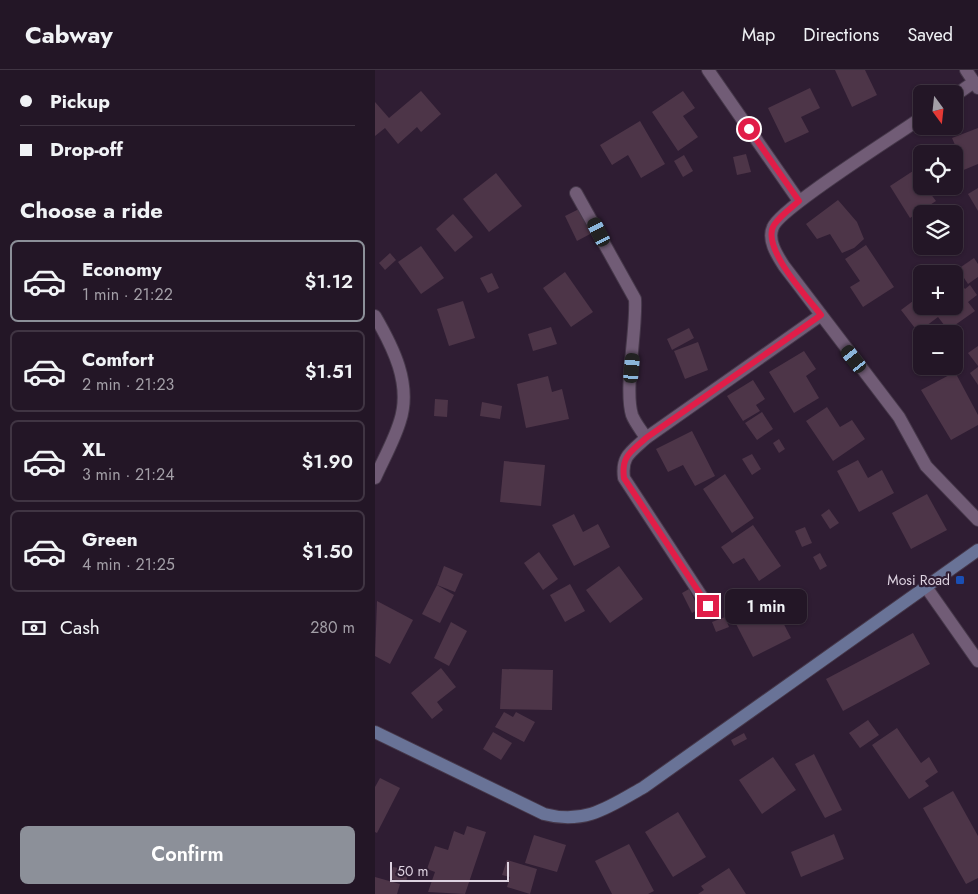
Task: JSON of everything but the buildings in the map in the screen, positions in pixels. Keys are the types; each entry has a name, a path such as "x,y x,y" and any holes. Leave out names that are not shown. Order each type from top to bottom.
{"main road":[{"path":"375,732 544,814 562,818 601,812 644,787 978,550"}],"street":[{"path":"708,70 799,201"},
{"path":"963,92 976,85 966,70"},
{"path":"913,123 799,201 773,226 771,240 784,266 899,417 927,466 978,520"},
{"path":"576,193 635,299 636,316 629,401 633,417 646,438"},
{"path":"708,606 624,478 622,467 625,457 646,438 821,315"},
{"path":"375,316 392,346 404,383 401,420 375,478"},
{"path":"926,587 978,661"}],"place":[{"name":"Mosi Road","path":"960,580"}],"route":[{"path":"708,606 624,478 622,467 625,457 646,438 821,315 784,266 771,240 773,226 799,201 749,129"}]}
